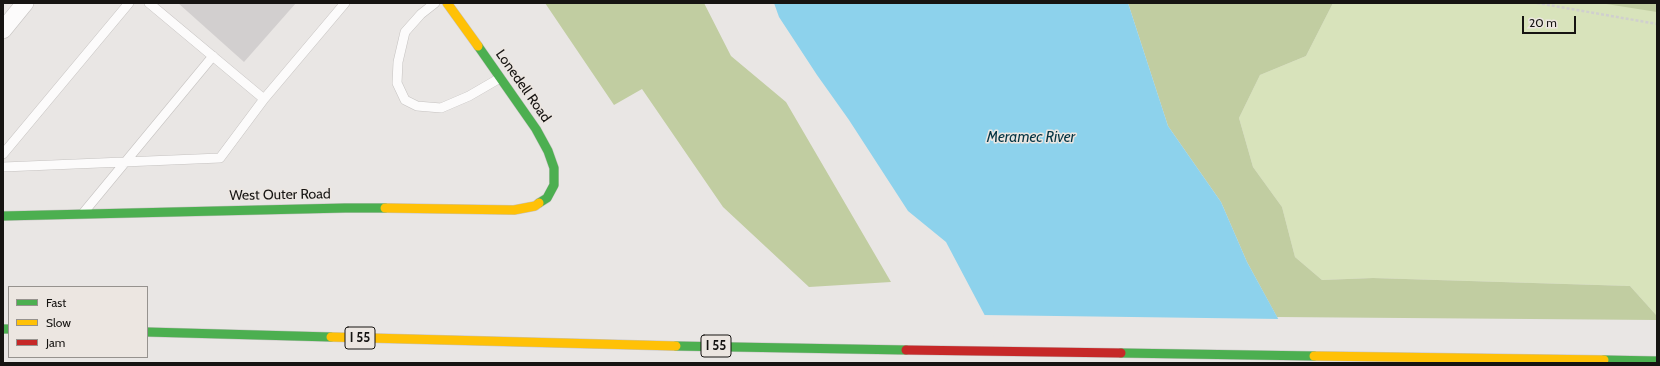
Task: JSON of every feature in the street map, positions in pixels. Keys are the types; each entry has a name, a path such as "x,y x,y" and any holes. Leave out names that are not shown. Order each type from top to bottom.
{"main road":[{"name":"Lonedell Road","path":"447,3 536,129 553,164 555,177 552,192"},
{"name":"West Outer Road","path":"3,216 345,208 514,210 535,206 541,203 552,192"},
{"name":"I 55","path":"148,332 858,349 1657,361"}],"street":[{"path":"3,30 21,5"}],"lane":[{"path":"3,154 129,3"},
{"path":"149,3 264,99"},
{"path":"3,167 220,158 264,99 345,3"},
{"path":"435,3 421,14 405,32 398,62 397,83 405,100 417,106 441,108 469,96 500,78"},
{"path":"83,213 213,56"}],"path":[{"path":"1537,3 1657,24"}],"green space":[{"path":"545,3 704,3 731,56 786,102 891,282 809,287 723,207 642,89 614,105"},
{"path":"1128,3 1333,3 1306,56 1260,75 1239,118 1253,167 1282,207 1295,257 1322,280 1373,278 1630,286 1657,316 1657,320 1277,317 1247,262 1221,202 1168,126"},
{"path":"1333,3 1657,3 1657,316 1630,286 1373,278 1322,280 1295,257 1282,207 1253,167 1239,118 1260,75 1306,56"},
{"path":"1600,3 1657,3 1657,12"}],"water":[{"name":"Meramec River","path":"774,3 1128,3 1168,126 1221,202 1247,262 1298,355 1010,363 946,242 908,211 849,120 779,17"}],"pier":[{"path":"982,315 1281,319 1303,363 1008,363"}],"building":[{"path":"178,3 296,3 244,62"}],"traffic: fast":[{"path":"478,46 536,129 548,151 554,168 554,185 547,198 539,203"},
{"path":"3,216 385,208"},
{"path":"3,329 8,329"},
{"path":"148,332 331,337"},
{"path":"676,346 906,350"},
{"path":"1121,353 1314,356"},
{"path":"1604,360 1657,361"}],"traffic: slow":[{"path":"447,3 478,46"},
{"path":"385,208 514,210 535,206 539,203"},
{"path":"331,337 676,346"},
{"path":"1314,356 1604,360"}],"traffic: jam":[{"path":"906,350 1121,353"}]}
